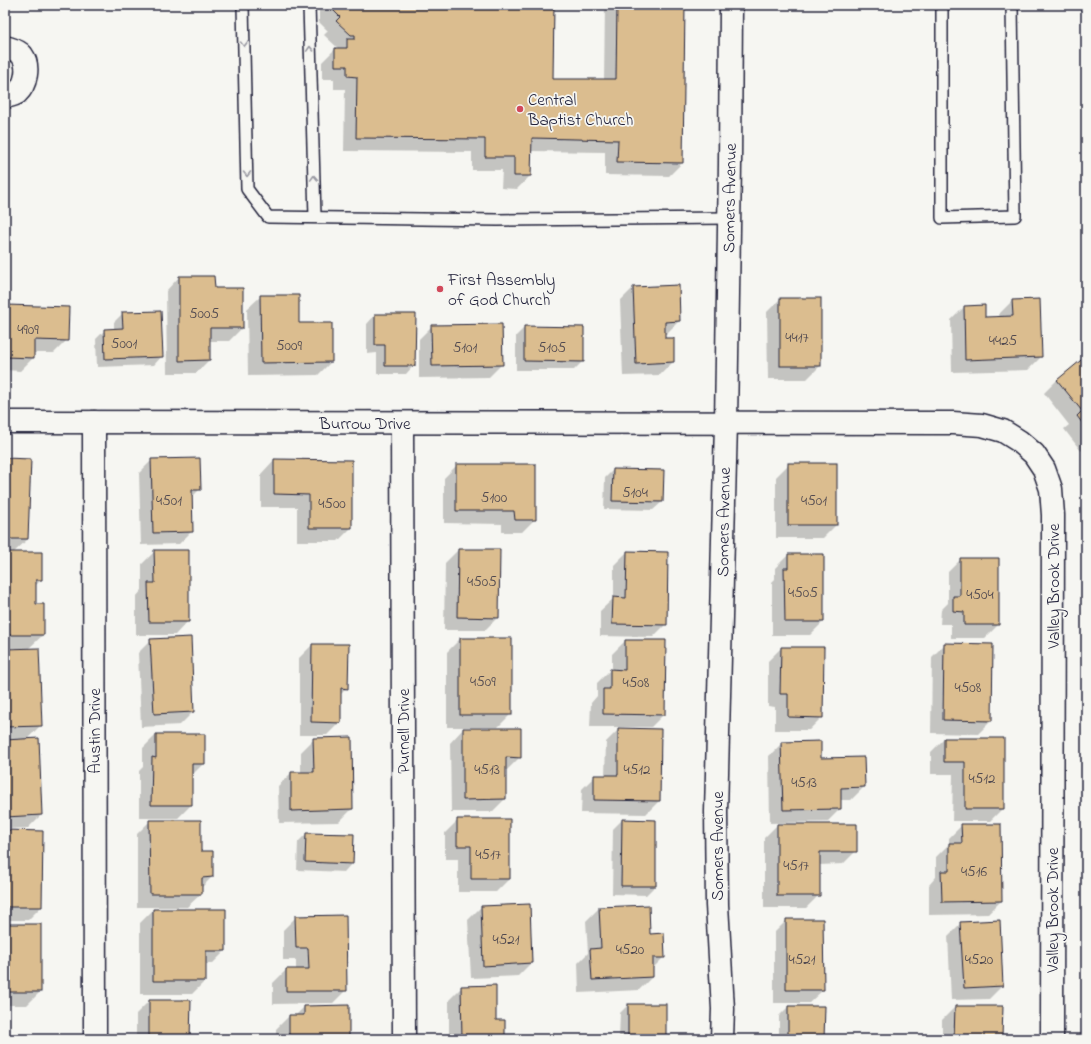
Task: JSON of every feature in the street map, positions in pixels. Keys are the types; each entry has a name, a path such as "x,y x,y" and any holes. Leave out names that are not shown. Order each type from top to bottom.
{"street":[{"name":"Somers Avenue","path":"722,1039 723,1009 717,906 716,812 726,423 731,5"},
{"path":"5,47 15,50 22,55 27,74 24,83 16,93 5,97"},
{"name":"Burrow Drive","path":"5,422 726,423"},
{"name":"Austin Drive","path":"94,422 95,1039"},
{"name":"Purnell Drive","path":"402,423 404,1039"},
{"name":"Valley Brook Drive","path":"726,423 953,423 982,425 1003,431 1019,441 1034,454 1044,469 1051,489 1053,515 1052,1039"}],"lane":[{"path":"243,5 247,189 268,217 498,220 729,218"},
{"path":"309,5 315,218"},
{"path":"942,5 942,218 1015,216 1012,5"}],"building":[{"name":"Central Baptist Church","path":"332,5 554,5 553,79 616,79 617,5 685,5 683,163 617,162 618,140 532,138 531,176 514,176 514,157 485,157 485,139 356,138 357,77 347,76 347,66 335,66 335,48 347,48 347,39 355,39 355,35 351,35 336,21 340,17 332,9"},
{"path":"179,276 214,276 215,288 243,288 243,328 210,328 210,360 179,361"},
{"path":"679,285 680,321 665,322 665,338 674,338 674,362 636,364 633,287"},
{"path":"260,295 299,295 299,323 332,323 332,362 261,363"},
{"path":"780,298 821,298 821,366 780,366"},
{"path":"1040,299 1042,357 965,360 964,306 985,305 985,317 1013,316 1012,300"},
{"path":"7,305 69,307 68,341 34,340 34,358 5,357"},
{"path":"161,311 163,357 105,359 104,329 123,328 122,312"},
{"path":"375,314 416,314 415,366 385,366 385,345 375,345"},
{"path":"502,324 503,365 432,366 431,325"},
{"path":"524,326 584,327 584,362 524,361"},
{"path":"1086,356 1086,428 1077,416 1082,411 1057,380"},
{"path":"5,458 31,459 28,539 5,539"},
{"path":"200,458 201,490 192,490 193,532 153,533 151,459"},
{"path":"274,459 352,460 352,528 309,528 309,495 274,494"},
{"path":"788,463 837,463 837,525 788,525"},
{"path":"456,464 536,464 536,520 515,520 514,511 456,511"},
{"path":"613,469 664,470 663,502 612,501"},
{"path":"458,549 500,549 499,618 457,617"},
{"path":"154,550 189,550 189,622 149,622 148,583 155,583"},
{"path":"627,551 668,552 667,625 612,624 613,597 626,598"},
{"path":"5,552 42,552 42,580 36,580 36,604 44,604 44,635 5,635"},
{"path":"788,554 824,554 824,622 785,622 784,568 788,568"},
{"path":"960,558 999,558 999,625 964,625 964,612 953,611 953,596 960,596"},
{"path":"191,637 194,712 154,714 150,639"},
{"path":"460,638 512,638 512,715 460,715"},
{"path":"625,640 666,640 665,715 603,714 603,689 610,689 610,669 625,670"},
{"path":"944,643 993,644 992,721 943,720"},
{"path":"312,644 349,644 348,689 341,688 341,723 311,722"},
{"path":"781,647 824,647 823,718 788,717 788,694 780,694"},
{"path":"39,648 42,726 5,727 5,649"},
{"path":"463,728 521,728 521,758 506,757 506,799 463,800"},
{"path":"618,728 661,729 660,801 594,800 594,775 618,775"},
{"path":"156,734 205,734 205,764 192,764 192,805 151,805 152,757 156,758"},
{"path":"352,737 353,809 291,811 291,772 314,772 313,738"},
{"path":"39,738 42,815 5,817 5,740"},
{"path":"944,738 1004,738 1004,809 965,809 965,762 944,762"},
{"path":"821,741 821,758 864,757 865,787 841,788 841,809 783,810 781,742"},
{"path":"457,819 510,819 510,879 471,879 471,846 457,846"},
{"path":"622,819 656,820 656,886 621,886"},
{"path":"149,820 201,820 201,851 213,851 213,877 202,878 202,894 150,894"},
{"path":"777,824 857,824 857,852 820,852 820,896 777,896"},
{"path":"961,824 1001,824 1002,901 942,902 941,871 949,871 949,843 962,843"},
{"path":"6,830 43,831 42,907 5,907"},
{"path":"306,833 354,834 353,864 305,862"},
{"path":"530,904 532,963 483,966 481,906"},
{"path":"649,905 650,934 664,933 665,958 653,958 653,977 592,980 590,949 601,948 599,907"},
{"path":"153,909 226,909 226,951 206,951 206,981 153,981"},
{"path":"346,915 347,991 286,991 286,969 309,969 308,948 296,948 295,916"},
{"path":"786,919 823,919 824,990 786,990"},
{"path":"1000,920 1003,986 964,988 960,922"},
{"path":"5,924 41,924 41,992 5,992"},
{"path":"496,985 496,1020 505,1020 505,1039 462,1039 461,986"},
{"path":"149,1000 191,1000 190,1039 149,1039"},
{"path":"628,1004 666,1004 666,1039 628,1039"},
{"path":"349,1005 349,1039 289,1039 289,1015 304,1015 304,1006"},
{"path":"788,1006 825,1006 824,1039 788,1039"},
{"path":"955,1006 1003,1006 1002,1037 997,1037 997,1039 954,1039"}],"place":[{"name":"Central Baptist Church","path":"520,109"},
{"name":"First Assembly of God Church","path":"440,289"}]}
